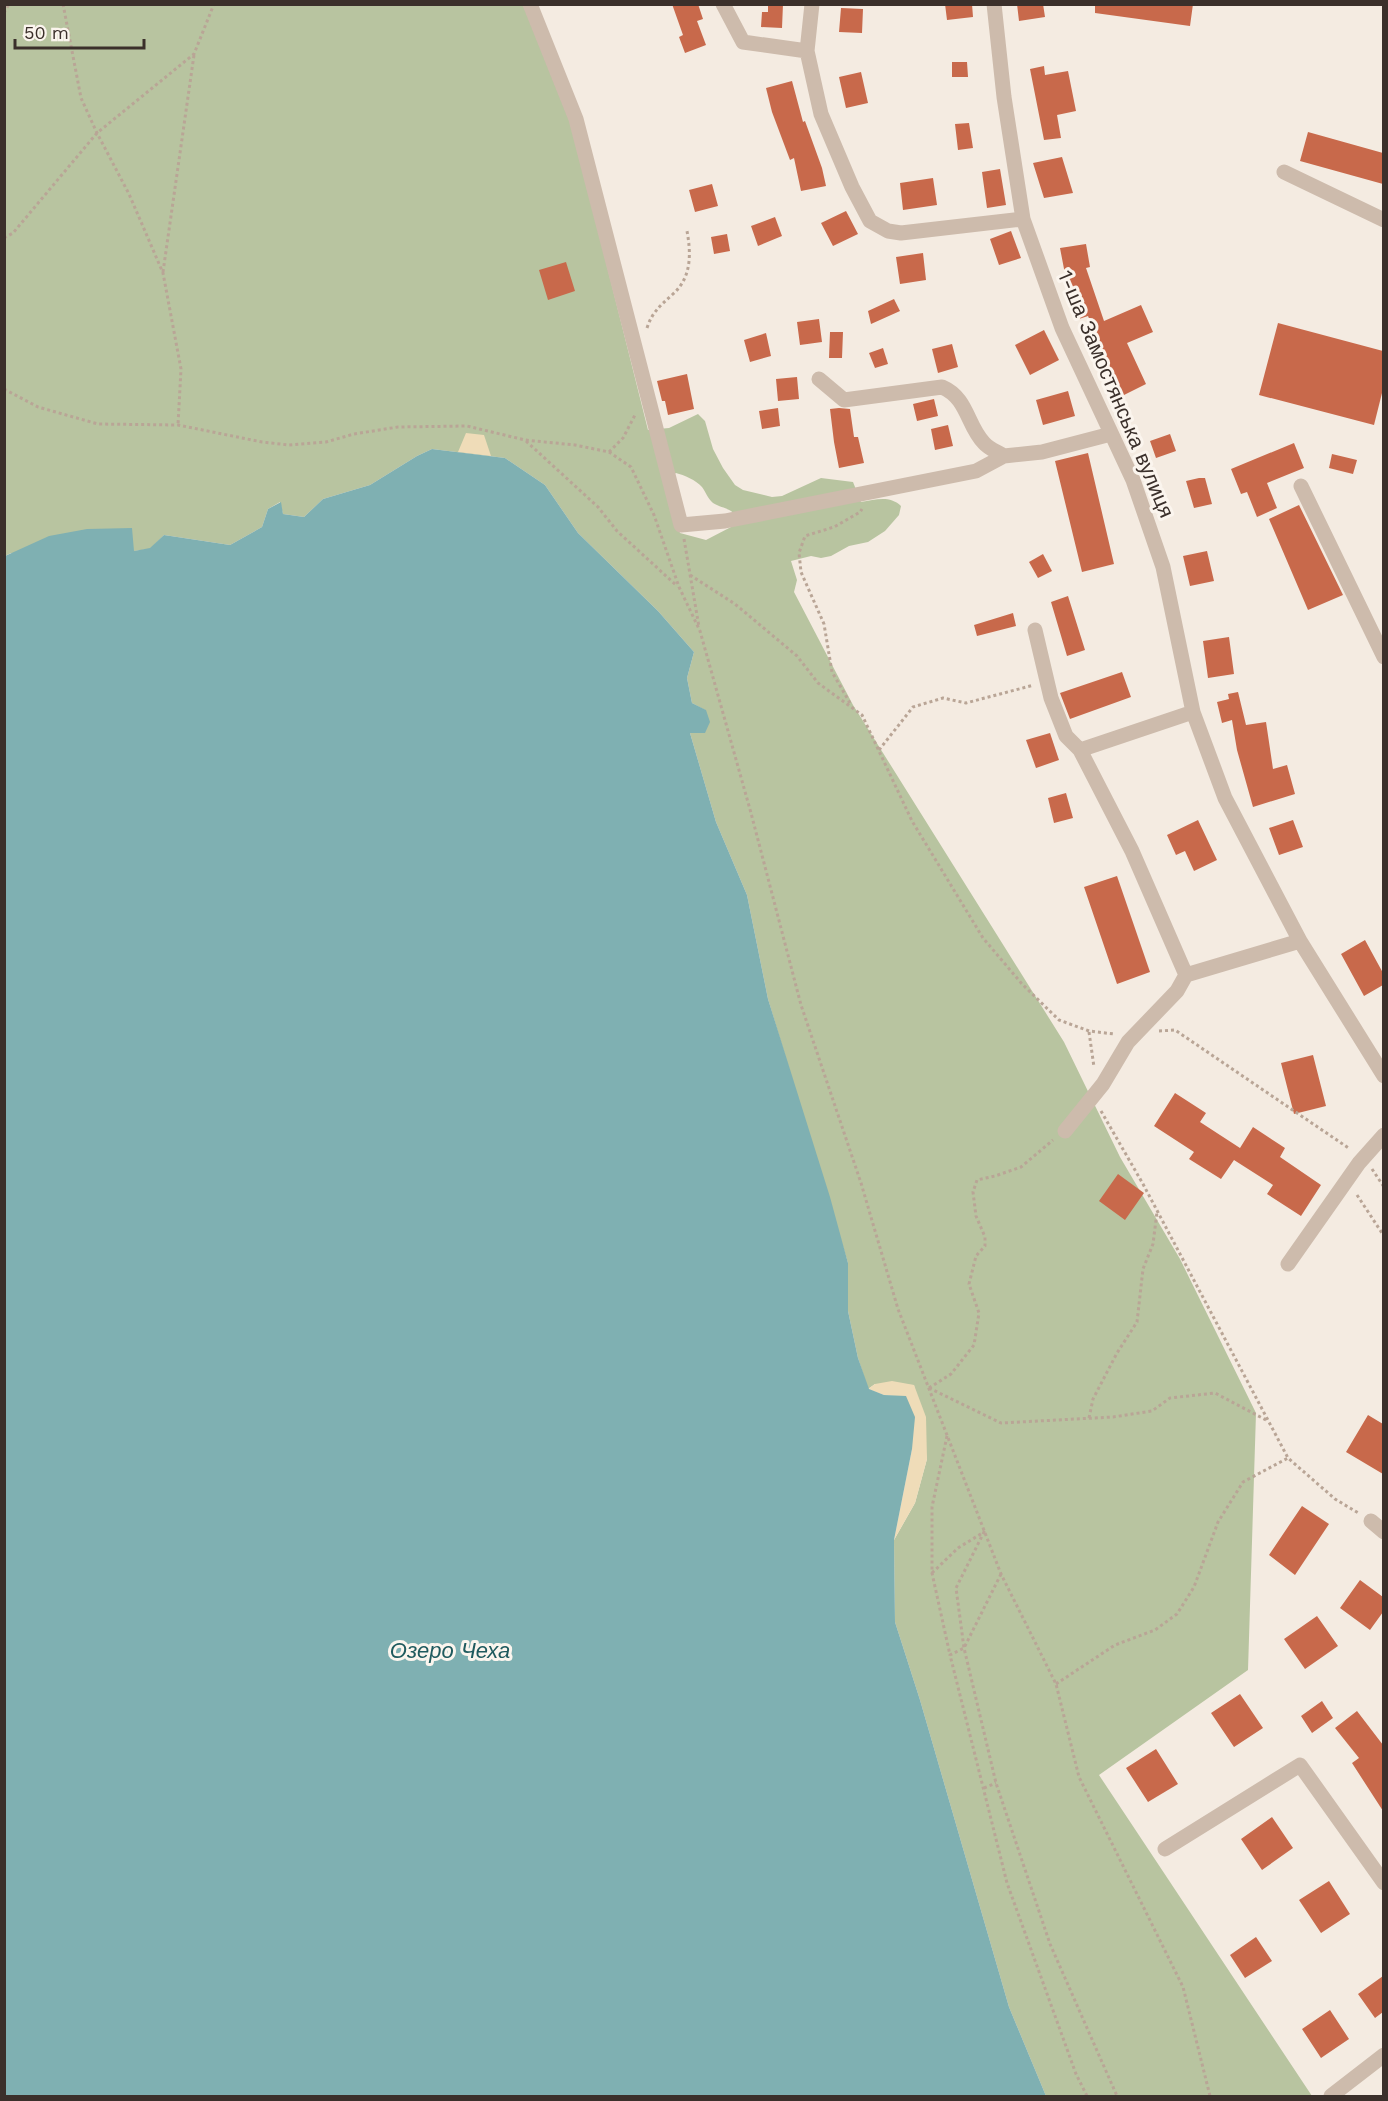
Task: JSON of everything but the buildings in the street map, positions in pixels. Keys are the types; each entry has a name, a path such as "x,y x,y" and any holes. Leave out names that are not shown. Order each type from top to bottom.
{"street":[{"path":"530,4 576,119 681,525 725,521 976,471 1004,456 1042,452 1111,434"},
{"path":"723,4 743,42 807,51"},
{"path":"812,4 807,51 820,114 852,188 870,221 888,231 902,233 1023,219"},
{"name":"1-ша Замостянська вулиця","path":"994,4 1004,97 1023,219 1062,328 1133,480 1163,567 1192,712 1225,798 1300,941 1383,1076"},
{"path":"1284,172 1383,220"},
{"path":"819,379 844,400 942,387 951,391 958,399 984,443 1004,456"},
{"path":"1301,486 1383,657"},
{"path":"1035,630 1051,698 1066,736 1080,750 1132,851 1186,975"},
{"path":"1080,750 1192,712"},
{"path":"1065,1131 1103,1084 1128,1042 1177,991 1186,975 1300,941"},
{"path":"1288,1264 1347,1180 1383,1135"},
{"path":"1371,1521 1383,1532"},
{"path":"1165,1850 1300,1765 1383,1883"},
{"path":"1331,2096 1383,2055"}],"path":[{"path":"4,13 9,4"},
{"path":"63,4 81,98 129,194 163,273 181,369 178,425"},
{"path":"163,273 194,54 214,4"},
{"path":"4,238 13,233 97,133 194,54"},
{"path":"651,317 674,293 686,276 690,256 687,231"},
{"path":"4,389 38,407 98,424 178,425 262,442 289,445 326,442 354,434 398,427 467,426 525,440 575,445 609,452 631,467 654,515 679,587 700,631"},
{"path":"609,452 623,438 636,412"},
{"path":"525,440 597,507 617,531 679,587"},
{"path":"851,705 832,672 824,624 801,572 799,553 805,536 834,527 860,512 870,493"},
{"path":"681,525 700,631 801,1005 861,1183 898,1309 1001,1574 1056,1684 1079,1777 1183,1987 1210,2097"},
{"path":"690,575 735,604 797,656 818,683 862,715 912,821 982,938 1022,984 1059,1020 1089,1031 1112,1034 1175,1030 1365,1158"},
{"path":"878,750 914,706 943,698 966,703 1047,681"},
{"path":"1089,1031 1094,1062 1093,1096 1157,1210 1288,1458 1335,1499 1371,1521"},
{"path":"929,1388 951,1374 974,1345 979,1313 969,1284 976,1256 985,1246 985,1237 976,1216 973,1192 977,1180 1021,1167 1065,1131"},
{"path":"1347,1180 1383,1236"},
{"path":"1089,1418 1093,1399 1117,1353 1137,1322 1143,1269 1153,1244 1157,1210"},
{"path":"929,1388 1001,1423 1113,1417 1152,1411 1170,1398 1215,1393 1268,1421"},
{"path":"948,1435 932,1507 932,1573 1007,1883 1076,2074 1087,2097"},
{"path":"1056,1684 1115,1645 1155,1630 1176,1614 1194,1587 1218,1522 1243,1482 1288,1458"},
{"path":"932,1573 958,1548 984,1532"},
{"path":"984,1532 956,1588 964,1648 996,1783 1050,1944 1117,2097"},
{"path":"950,1655 964,1648 1001,1574"},
{"path":"983,1788 996,1783"}],"green space":[{"path":"5,5 529,5 572,126 648,430 669,428 698,414 705,421 713,449 723,468 735,485 743,490 772,497 782,496 821,478 853,482 861,502 887,499 901,506 899,515 885,531 868,542 849,546 831,556 821,558 811,556 791,561 797,580 794,592 853,705 1064,1042 1120,1157 1180,1259 1256,1413 1248,1670 1099,1775 1312,2096 1046,2096 1009,2007 920,1700 895,1622 894,1540 915,1503 927,1459 914,1385 875,1384 868,1389 858,1358 848,1311 848,1263 768,999 747,895 716,822 690,733 705,710 692,703 687,678 694,652 658,611 578,533 545,485 505,458 432,449 370,485 323,499 304,517 283,514 280,502 268,509 262,527 230,545 164,535 150,549 11,553 5,556","holes":["676,473 699,484 713,503 735,514 738,518 731,527 706,540 680,533 664,480"]}],"sand":[{"path":"466,433 484,435 491,456 458,452"},
{"path":"892,1381 914,1385 926,1417 927,1459 915,1503 894,1540 912,1449 906,1397 884,1395 868,1389 875,1384"}],"water":[{"name":"Озеро Чеха","path":"432,449 505,458 545,485 578,533 658,611 694,652 687,678 692,703 706,710 710,722 705,733 690,733 716,822 747,895 768,999 830,1197 848,1263 848,1311 858,1358 869,1389 884,1395 906,1396 915,1417 912,1449 894,1540 895,1622 920,1700 1009,2007 1046,2096 6,2096 5,556 49,536 87,529 132,528 134,551 150,548 164,535 230,545 262,527 268,509 281,502 283,514 304,517 323,499 370,485"}]}
